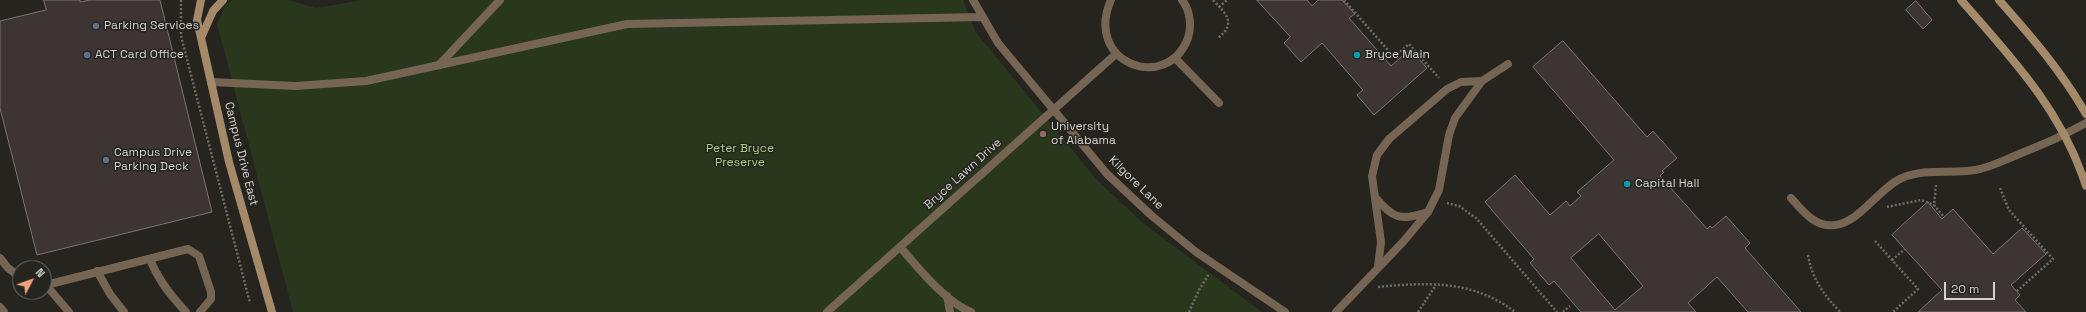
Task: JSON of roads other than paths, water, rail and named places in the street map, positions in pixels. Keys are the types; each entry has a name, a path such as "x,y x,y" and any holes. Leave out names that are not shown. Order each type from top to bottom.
{"street":[{"name":"Campus Drive East","path":"201,0 197,20 229,162 272,312"},
{"path":"201,38 213,11 223,0"},
{"path":"439,65 500,0"},
{"name":"Kilgore Lane","path":"973,0 998,43 1107,174 1152,216 1215,265 1285,312"},
{"path":"1112,0 1106,13 1104,27 1108,42 1116,54 1126,62 1145,67 1164,64 1175,58 1184,46 1190,33 1190,18 1182,0"},
{"path":"1961,0 2023,70 2047,103 2065,134 2086,186"},
{"path":"1999,0 2061,74 2086,114"},
{"path":"211,82 295,86 358,82 628,24 982,17"},
{"name":"Bryce Lawn Drive","path":"827,312 1116,54"},
{"path":"1175,58 1219,103"},
{"path":"1336,312 1428,212 1439,190 1448,135 1455,118 1482,82 1508,64"},
{"path":"1378,267 1381,242 1372,176 1377,155 1388,139 1447,89 1461,82 1482,82"},
{"path":"1791,198 1815,221 1828,226 1836,225 1850,220 1902,178 1923,173 1958,173 1983,169 2044,145 2086,123"},
{"path":"1374,196 1386,210 1396,217 1410,218 1428,212"},
{"path":"900,247 947,296 963,309 971,312"},
{"path":"52,282 188,249 199,256 210,292 211,299 200,312"},
{"path":"0,258 12,271"},
{"path":"150,259 156,273 174,300 186,312"},
{"path":"97,271 110,294 124,312"},
{"path":"52,292 69,312"},
{"path":"947,296 950,312"},
{"path":"0,307 4,312"}],"place":[{"name":"Parking Services","path":"96,26"},
{"name":"ACT Card Office","path":"87,55"},
{"name":"Bryce Main","path":"1357,55"},
{"name":"University of Alabama","path":"1043,134"},
{"name":"Campus Drive Parking Deck","path":"106,160"},
{"name":"Capital Hall","path":"1627,184"}],"park label":[{"name":"Peter Bryce Preserve","path":"740,156"}]}
